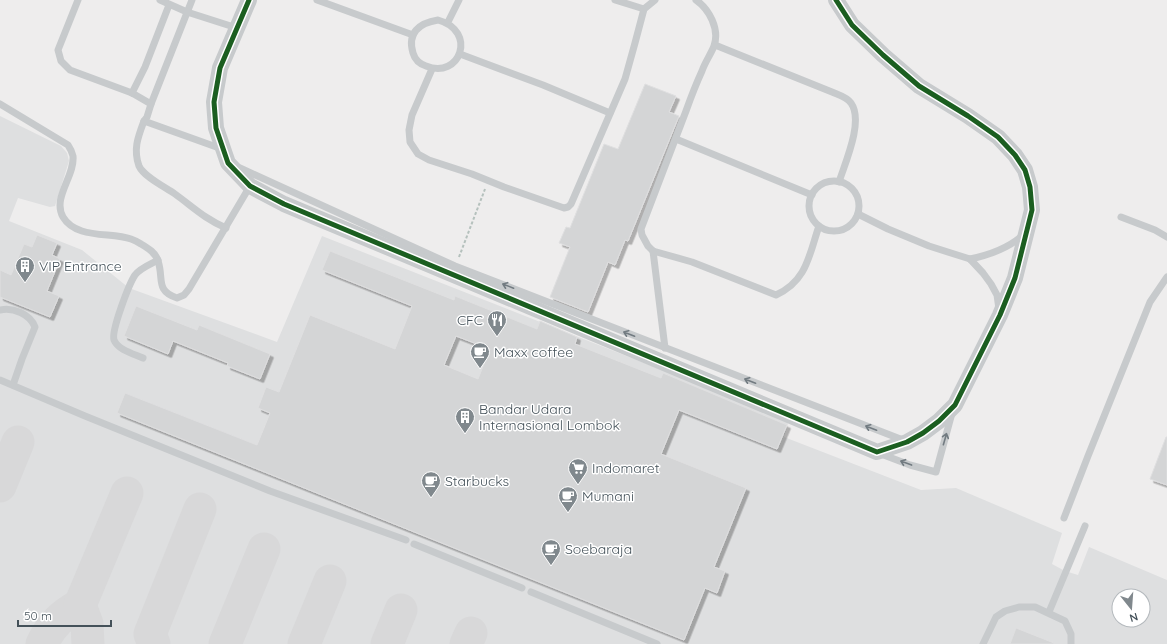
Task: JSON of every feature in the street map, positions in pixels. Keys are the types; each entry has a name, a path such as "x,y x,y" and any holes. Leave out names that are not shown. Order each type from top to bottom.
{"street":[{"path":"251,1 237,28 220,68 214,102 216,128 226,156 250,186 284,204 877,452 907,442 939,422 955,405 1000,315 1015,278 1032,210 1030,188 1025,170 1016,155 998,137 968,116 919,86 883,56 852,25 836,0"}],"lane":[{"path":"78,0 58,50 61,61 70,70 132,93 151,104"},
{"path":"160,0 187,12 237,28"},
{"path":"192,0 147,117 144,121 136,145 137,157 140,168 148,175 212,222 226,228"},
{"path":"317,0 413,35"},
{"path":"448,22 459,0"},
{"path":"616,0 644,9"},
{"path":"432,68 412,115 409,130 410,142 418,154 429,160 472,174 564,208 568,207 571,204 625,79 644,9 654,0"},
{"path":"697,0 709,13 716,34 715,44 694,88 642,229 642,235 648,246 653,250 692,262 776,295 786,291 795,284 803,274 819,226"},
{"path":"132,93 146,66 169,4"},
{"path":"438,20 448,22 457,32 461,43 460,54 454,62 446,67 438,69 421,64 414,56 412,47 413,35 418,28 427,22 438,20"},
{"path":"715,44 846,98 851,103 855,111 856,120 853,136 839,182"},
{"path":"460,54 543,85 610,113"},
{"path":"0,104 68,145 73,155 73,167 61,198 60,209 63,217 70,225 79,230 94,234 131,239 152,252 158,260 161,282 165,293 177,298 184,295 189,289 250,186"},
{"path":"144,121 226,156 455,266 907,442"},
{"path":"676,139 812,195"},
{"path":"828,182 839,182 851,188 859,200 858,214 852,224 842,230 830,231 819,226 812,217 809,206 812,195 819,187 828,182"},
{"path":"858,214 888,230 922,244 970,259 983,273 997,295 1000,315"},
{"path":"1121,217 1155,230 1167,237"},
{"path":"970,259 987,255 1006,247 1027,231"},
{"path":"653,250 665,348"},
{"path":"143,358 118,346 114,340 114,331 128,288 136,274 143,268 158,260"},
{"path":"1064,518 1150,302 1167,277"},
{"path":"0,310 6,309 16,311 25,315 32,320 35,327 12,385"},
{"path":"0,380 270,491 406,540"},
{"path":"877,452 910,465 936,472 955,405"},
{"path":"1048,612 1085,526"},
{"path":"414,544 522,588"},
{"path":"531,592 657,644"},
{"path":"983,644 996,617 1005,611 1019,607 1035,607 1065,621 1072,644"}],"path":[{"path":"459,257 488,180"}],"shaded area":[{"path":"0,116 61,146 67,153 69,161 55,206 50,207 18,198 9,221 82,250 129,288 277,342 322,236 789,420 784,437 921,490 956,488 1062,533 1052,564 1065,571 1078,575 1089,547 1167,580 1167,644 0,644"}],"building":[{"path":"645,84 676,96 669,112 679,116 628,241 625,240 615,265 608,262 588,312 550,297 570,247 559,243 566,227 570,228 604,144 618,149"},
{"name":"VIP Entrance","path":"37,235 57,243 52,255 60,259 47,291 59,296 50,317 0,297 0,270 11,275 24,244 32,247"},
{"name":"Bandar Udara Internasional Lombok","path":"330,251 454,300 455,296 537,329 540,321 577,337 575,344 661,378 663,373 787,425 777,449 679,410 661,454 746,488 714,567 725,571 717,593 705,588 684,640 117,413 125,393 257,445 270,413 258,408 266,387 279,392 310,315 395,349 412,306 322,270","holes":["456,336 490,349 478,379 444,365"]},
{"path":"136,306 197,330 199,325 270,354 260,379 227,366 228,363 173,341 168,354 124,336"},
{"path":"1167,437 1167,485 1150,479"},
{"path":"1016,628 1054,643 1054,644 1010,644"}],"taxiway":[{"path":"0,486 18,442"},
{"path":"88,644 87,624 80,605 127,493"},
{"path":"154,644 150,634 200,509"},
{"path":"225,644 264,549"},
{"path":"304,644 330,581"},
{"path":"42,644 53,626 80,605"},
{"path":"387,644 401,610"},
{"path":"466,644 471,633"}],"cycle path":[{"path":"249,0 220,68 214,102 216,128 228,163 250,186 284,204 877,452 907,442 923,433 939,421 955,405 1000,315 1015,278 1032,210 1030,187 1025,170 1015,155 998,137 968,116 919,86 883,55 852,25 836,0"}],"place":[{"name":"VIP Entrance","path":"25,283"},
{"name":"CFC","path":"497,337"},
{"name":"Maxx coffee","path":"480,369"},
{"name":"Bandar Udara Internasional Lombok","path":"465,434"},
{"name":"Indomaret","path":"578,485"},
{"name":"Starbucks","path":"431,498"},
{"name":"Mumani","path":"568,513"},
{"name":"Soebaraja","path":"551,566"}]}
